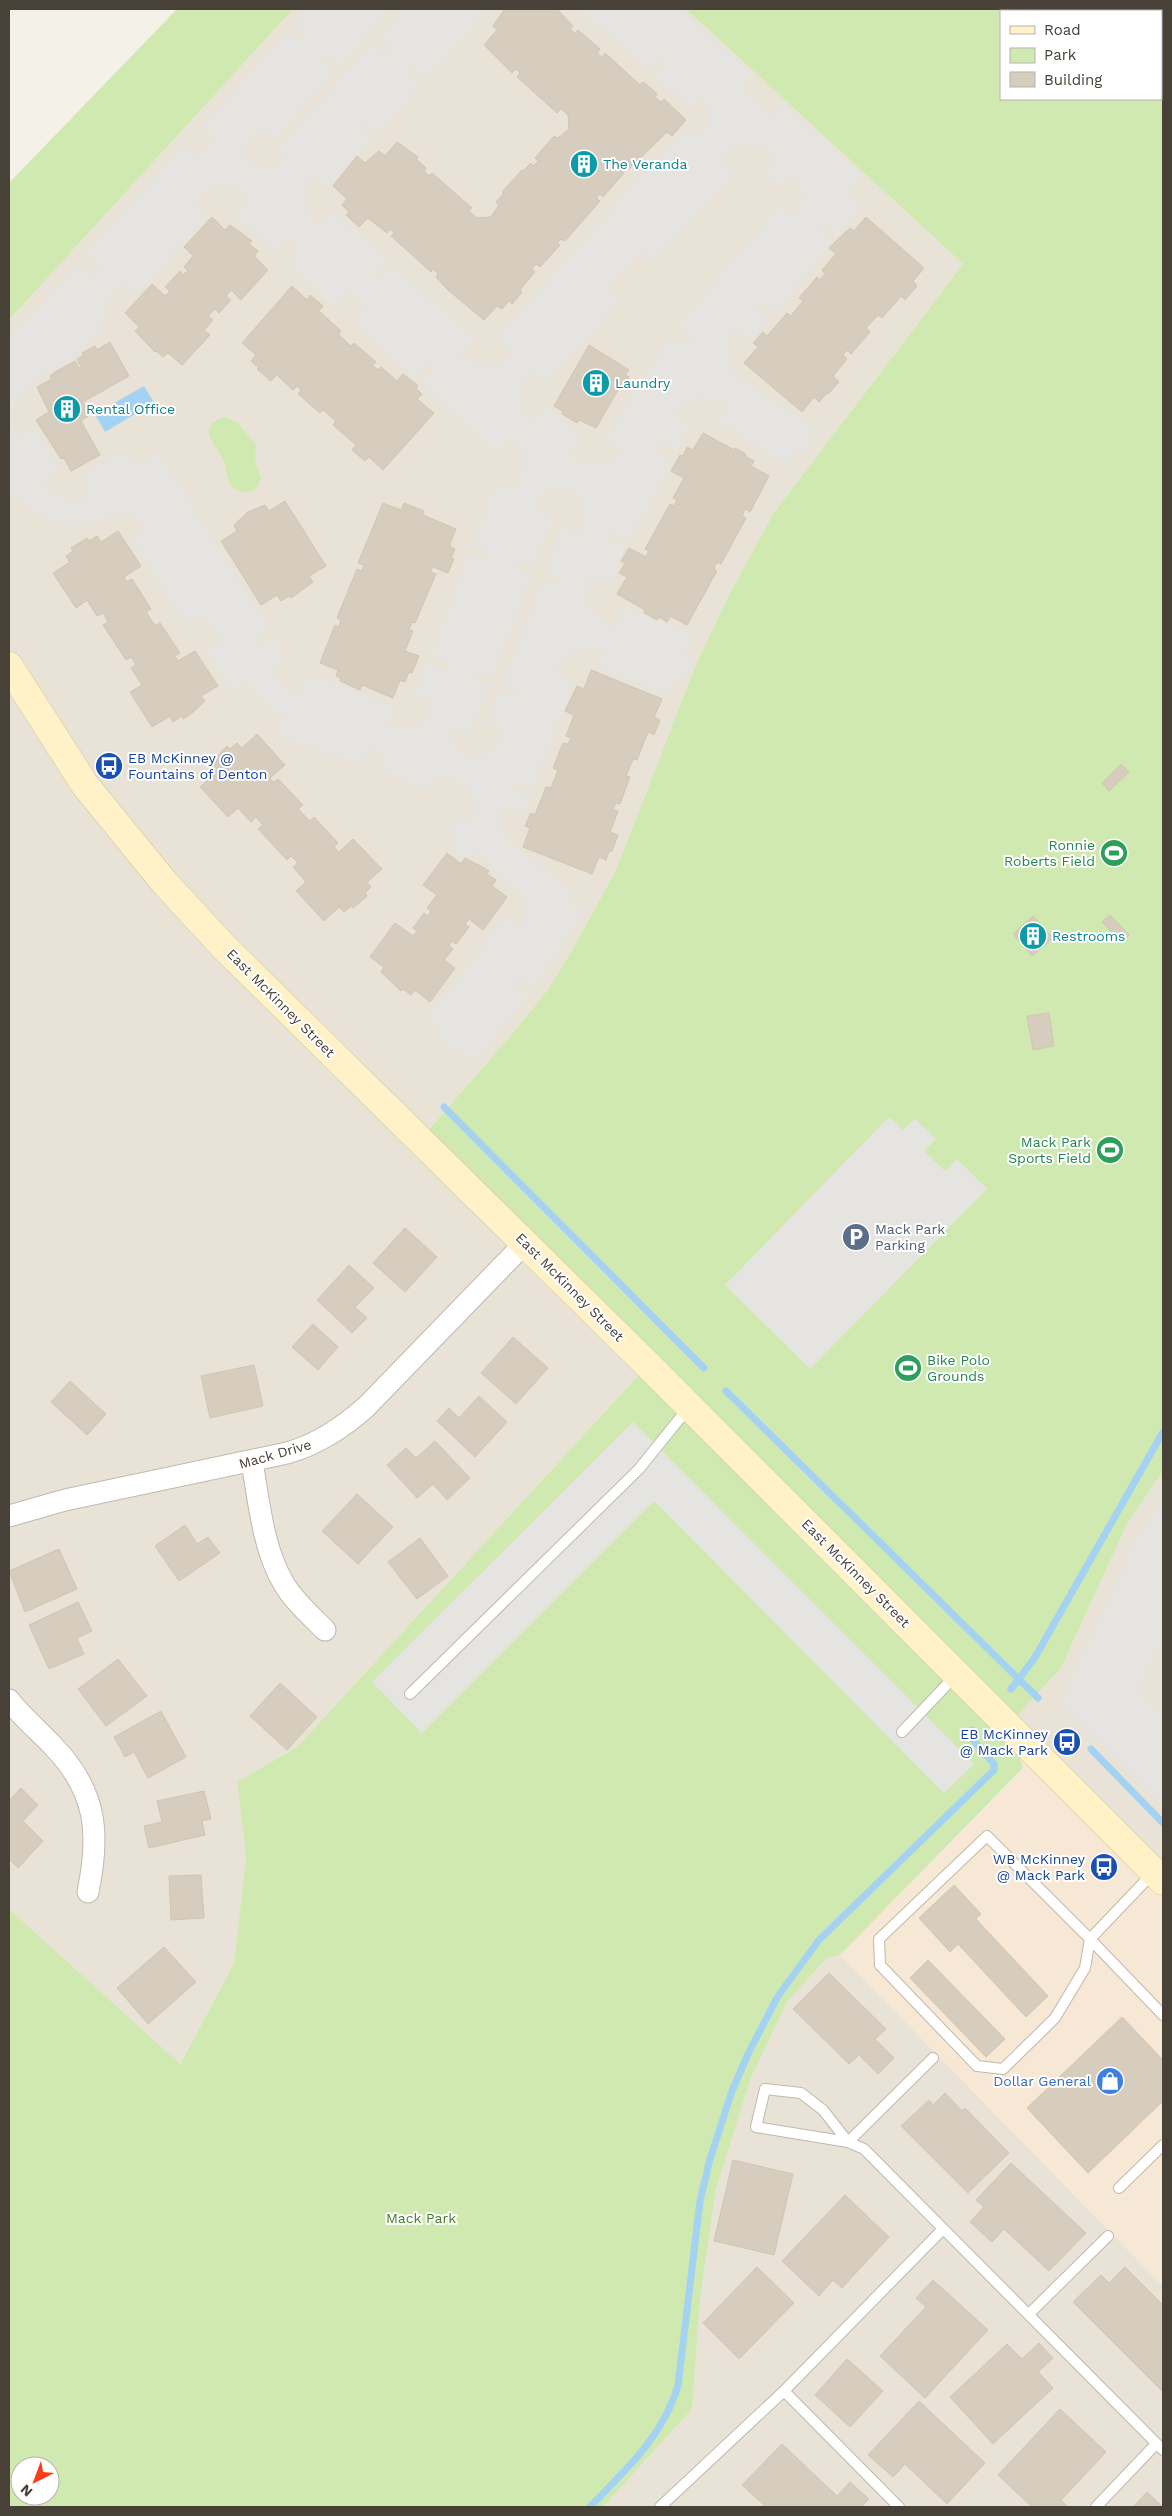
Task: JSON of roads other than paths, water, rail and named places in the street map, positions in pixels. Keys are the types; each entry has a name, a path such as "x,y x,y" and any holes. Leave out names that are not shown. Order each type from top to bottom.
{"main road":[{"name":"East McKinney Street","path":"9,666 85,785 164,882 237,960 525,1243 1159,1876"}],"street":[{"name":"Mack Drive","path":"9,1516 65,1500 252,1462 300,1450 342,1427 366,1407 525,1243"},
{"path":"252,1462 275,1566 294,1598 325,1630"},
{"path":"9,1700 55,1748 71,1768 85,1792 92,1816 95,1840 94,1863 88,1892"}],"lane":[{"path":"410,1694 638,1469 689,1406"},
{"path":"902,1732 957,1674"},
{"path":"1159,1876 1090,1939 1085,1968 1055,2018 1003,2069 977,2066 880,1965 879,1939 987,1836 1090,1939 1163,2016"},
{"path":"848,2142 933,2058"},
{"path":"848,2142 823,2110 801,2093 765,2089 756,2127 848,2142 864,2150 1160,2447 1096,2507"},
{"path":"1120,2188 1163,2145"},
{"path":"660,2507 784,2391 943,2229"},
{"path":"1029,2314 1108,2236"},
{"path":"784,2391 899,2507"}],"water":[{"path":"144,386 153,401 105,432 95,414"}],"waterway":[{"path":"444,1107 704,1368"},
{"path":"726,1391 1038,1698"},
{"path":"1011,1689 1034,1659 1163,1432"},
{"path":"590,2507 642,2452 653,2437 663,2422 678,2386 700,2201 710,2159 732,2091 748,2054 778,1996 819,1940 994,1770 994,1764 972,1739 972,1730"},
{"path":"1091,1749 1163,1823"}],"place":[{"name":"The Veranda","path":"584,164"},
{"name":"Laundry","path":"596,383"},
{"name":"Rental Office","path":"67,409"},
{"name":"EB McKinney @ Fountains of Denton","path":"109,766"},
{"name":"Ronnie Roberts Field","path":"1114,853"},
{"name":"Restrooms","path":"1033,936"},
{"name":"Mack Park Sports Field","path":"1110,1150"},
{"name":"Mack Park Parking","path":"856,1237"},
{"name":"Bike Polo Grounds","path":"908,1368"},
{"name":"EB McKinney @ Mack Park","path":"1067,1742"},
{"name":"WB McKinney @ Mack Park","path":"1104,1867"},
{"name":"Dollar General","path":"1110,2081"}],"park label":[{"name":"Mack Park","path":"421,2218"}]}
